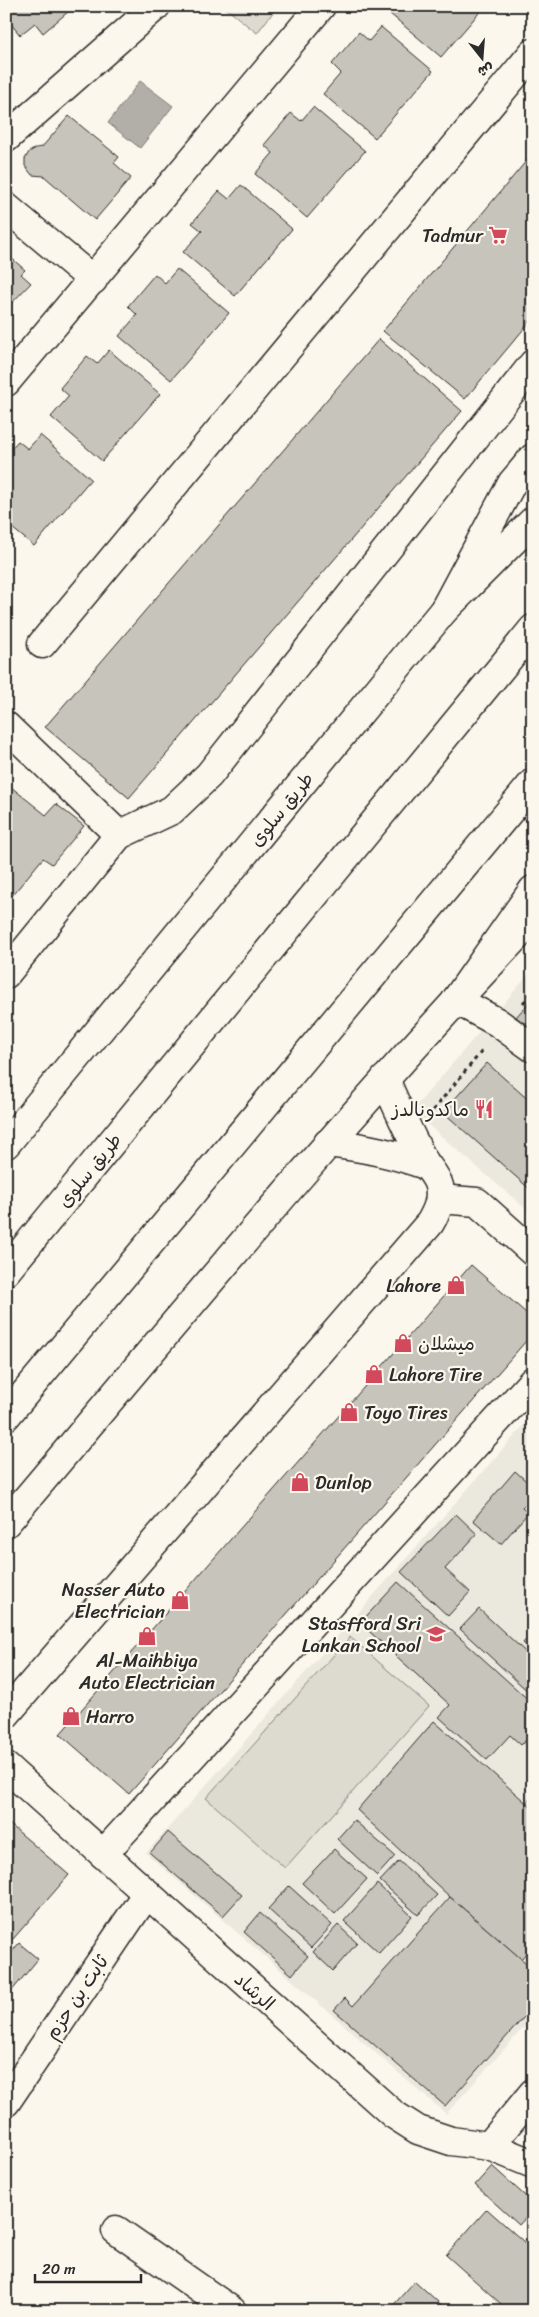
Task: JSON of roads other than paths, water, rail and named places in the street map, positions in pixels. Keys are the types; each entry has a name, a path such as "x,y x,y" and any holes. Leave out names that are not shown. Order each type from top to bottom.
{"main road":[{"path":"6,138 156,6"},
{"path":"6,382 321,6"},
{"path":"42,644 533,53"},
{"path":"6,207 93,280"},
{"path":"6,974 119,835 172,810 209,775 533,364"},
{"name":"طريق سلوى","path":"6,1144 444,610 512,483 533,458"},
{"path":"444,610 533,521"},
{"name":"طريق سلوى","path":"6,1271 533,629"},
{"path":"6,726 119,835"},
{"path":"6,1416 533,783"},
{"path":"456,1000 533,890"},
{"path":"6,1523 328,1143 456,1000 533,919"},
{"path":"456,1000 503,1027 533,1048"},
{"path":"6,1714 430,1223 437,1211 440,1199 439,1186 434,1174 425,1165 410,1136 386,1078"},
{"path":"328,1143 394,1153 425,1165"},
{"path":"440,1199 477,1202 533,1252"},
{"path":"103,1854 533,1381"},
{"name":"الرشاد","path":"6,1767 393,2114 418,2130 450,2141 489,2146 533,2164"},
{"name":"ثابت بن حزم","path":"6,2102 147,1893"},
{"path":"489,2146 533,2093"},
{"path":"116,2230 232,2311"}],"place":[{"name":"Tadmur","path":"498,235"},
{"name":"ماكدونالدز","path":"484,1109"},
{"name":"Lahore","path":"456,1285"},
{"name":"ميشلان","path":"403,1343"},
{"name":"Lahore Tire","path":"374,1374"},
{"name":"Toyo Tires","path":"349,1412"},
{"name":"Dunlop","path":"300,1482"},
{"name":"Nasser Auto Electrician","path":"180,1600"},
{"name":"Stasfford Sri Lankan School","path":"436,1634"},
{"name":"Al-Maihbiya Auto Electrician","path":"147,1636"},
{"name":"Harro","path":"71,1716"}]}
